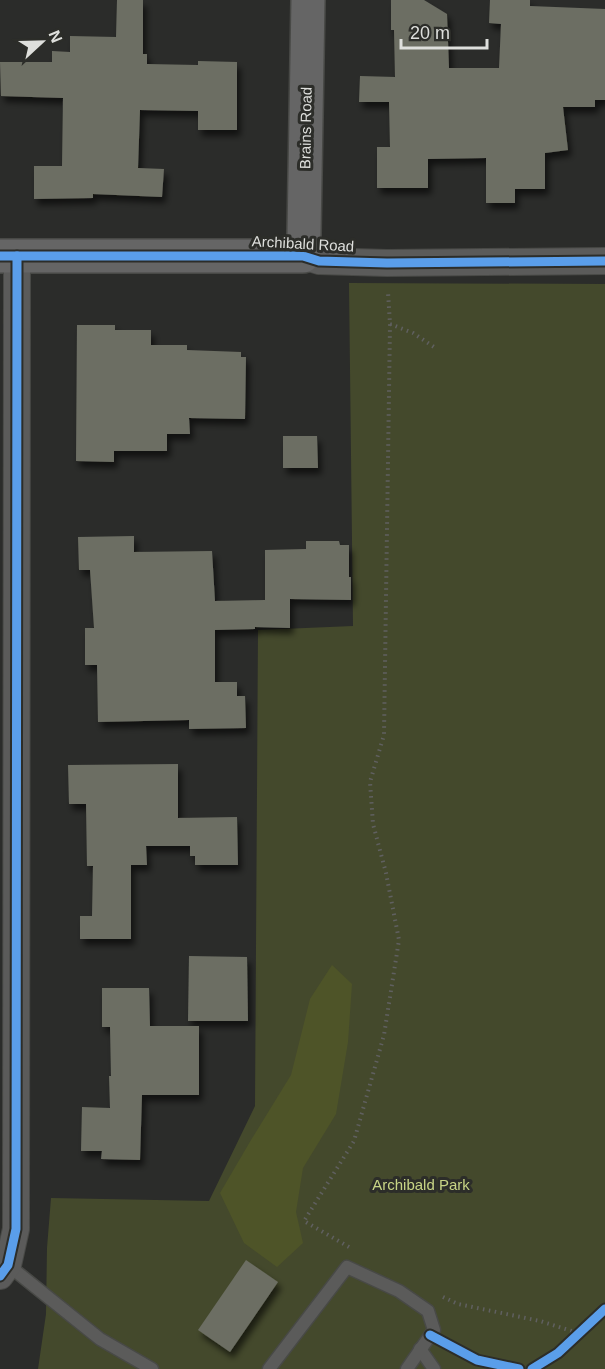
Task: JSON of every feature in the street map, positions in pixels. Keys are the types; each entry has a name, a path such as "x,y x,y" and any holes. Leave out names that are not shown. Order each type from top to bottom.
{"street":[{"name":"Brains Road","path":"303,256 308,0"},
{"name":"Archibald Road","path":"9,256 303,256 319,261 387,263 605,261"},
{"path":"4,1270 16,1229 9,256"}],"lane":[{"path":"269,1369 347,1267 399,1291 428,1311 434,1330 407,1369"},
{"path":"4,1270 99,1339 152,1369"},
{"path":"420,1349 434,1369"}],"path":[{"path":"350,1247 304,1221 354,1141 384,1035 399,940 386,873 373,824 370,782 384,735 390,324 388,292"},
{"path":"390,324 413,333 435,347"},
{"path":"438,1294 458,1304 540,1321 578,1333"},
{"path":"532,1369 558,1353 605,1309"},
{"path":"430,1335 477,1360 519,1369"}],"green space":[{"name":"Archibald Park","path":"349,283 605,284 605,1369 38,1369 46,1314 47,1248 51,1198 209,1201 255,1106 258,630 353,626"},
{"path":"332,965 352,984 348,1042 336,1114 303,1168 296,1212 303,1243 277,1267 244,1243 220,1193 291,1075 310,999"}],"building":[{"path":"117,0 143,0 143,54 147,54 147,64 198,65 198,61 237,62 237,130 198,130 198,111 140,110 138,168 164,169 162,197 93,194 93,198 34,199 34,166 62,166 63,98 1,96 0,62 52,62 52,51 70,52 70,36 116,37"},
{"path":"391,0 424,0 447,14 449,68 499,68 501,24 489,23 490,0 530,0 530,6 605,9 605,100 595,100 595,107 563,107 568,150 545,153 545,189 515,189 515,203 486,203 486,158 428,159 428,188 377,188 377,147 390,147 389,102 359,102 360,76 395,77"},
{"path":"77,325 115,325 115,330 151,330 151,345 187,345 187,350 241,352 241,357 246,357 245,419 189,418 190,434 167,434 167,451 114,451 114,462 76,461"},
{"path":"283,436 317,436 318,468 283,468"},
{"path":"134,536 134,552 212,551 215,601 265,600 265,550 306,549 306,541 339,541 340,545 349,545 351,600 290,599 290,628 255,627 255,629 215,630 215,682 237,682 237,696 245,696 246,728 189,729 189,720 98,722 97,665 85,665 85,628 94,628 90,570 79,570 78,537"},
{"path":"178,764 178,818 237,817 238,865 195,865 195,856 190,856 190,846 146,846 147,865 131,865 131,939 80,939 80,916 92,916 93,866 87,866 86,804 69,804 68,765"},
{"path":"189,956 247,957 248,1021 188,1021"},
{"path":"102,988 149,988 150,1026 199,1026 199,1095 142,1095 140,1160 101,1159 102,1151 81,1151 82,1107 110,1108 110,1027 102,1027"},
{"path":"246,1260 278,1282 230,1352 198,1330"}],"cycle path":[{"path":"0,256 303,256 319,261 387,263 605,261"},
{"path":"0,1276 8,1265 16,1229 17,256"},
{"path":"532,1369 558,1353 605,1309"},
{"path":"430,1335 477,1360 519,1369"}]}
